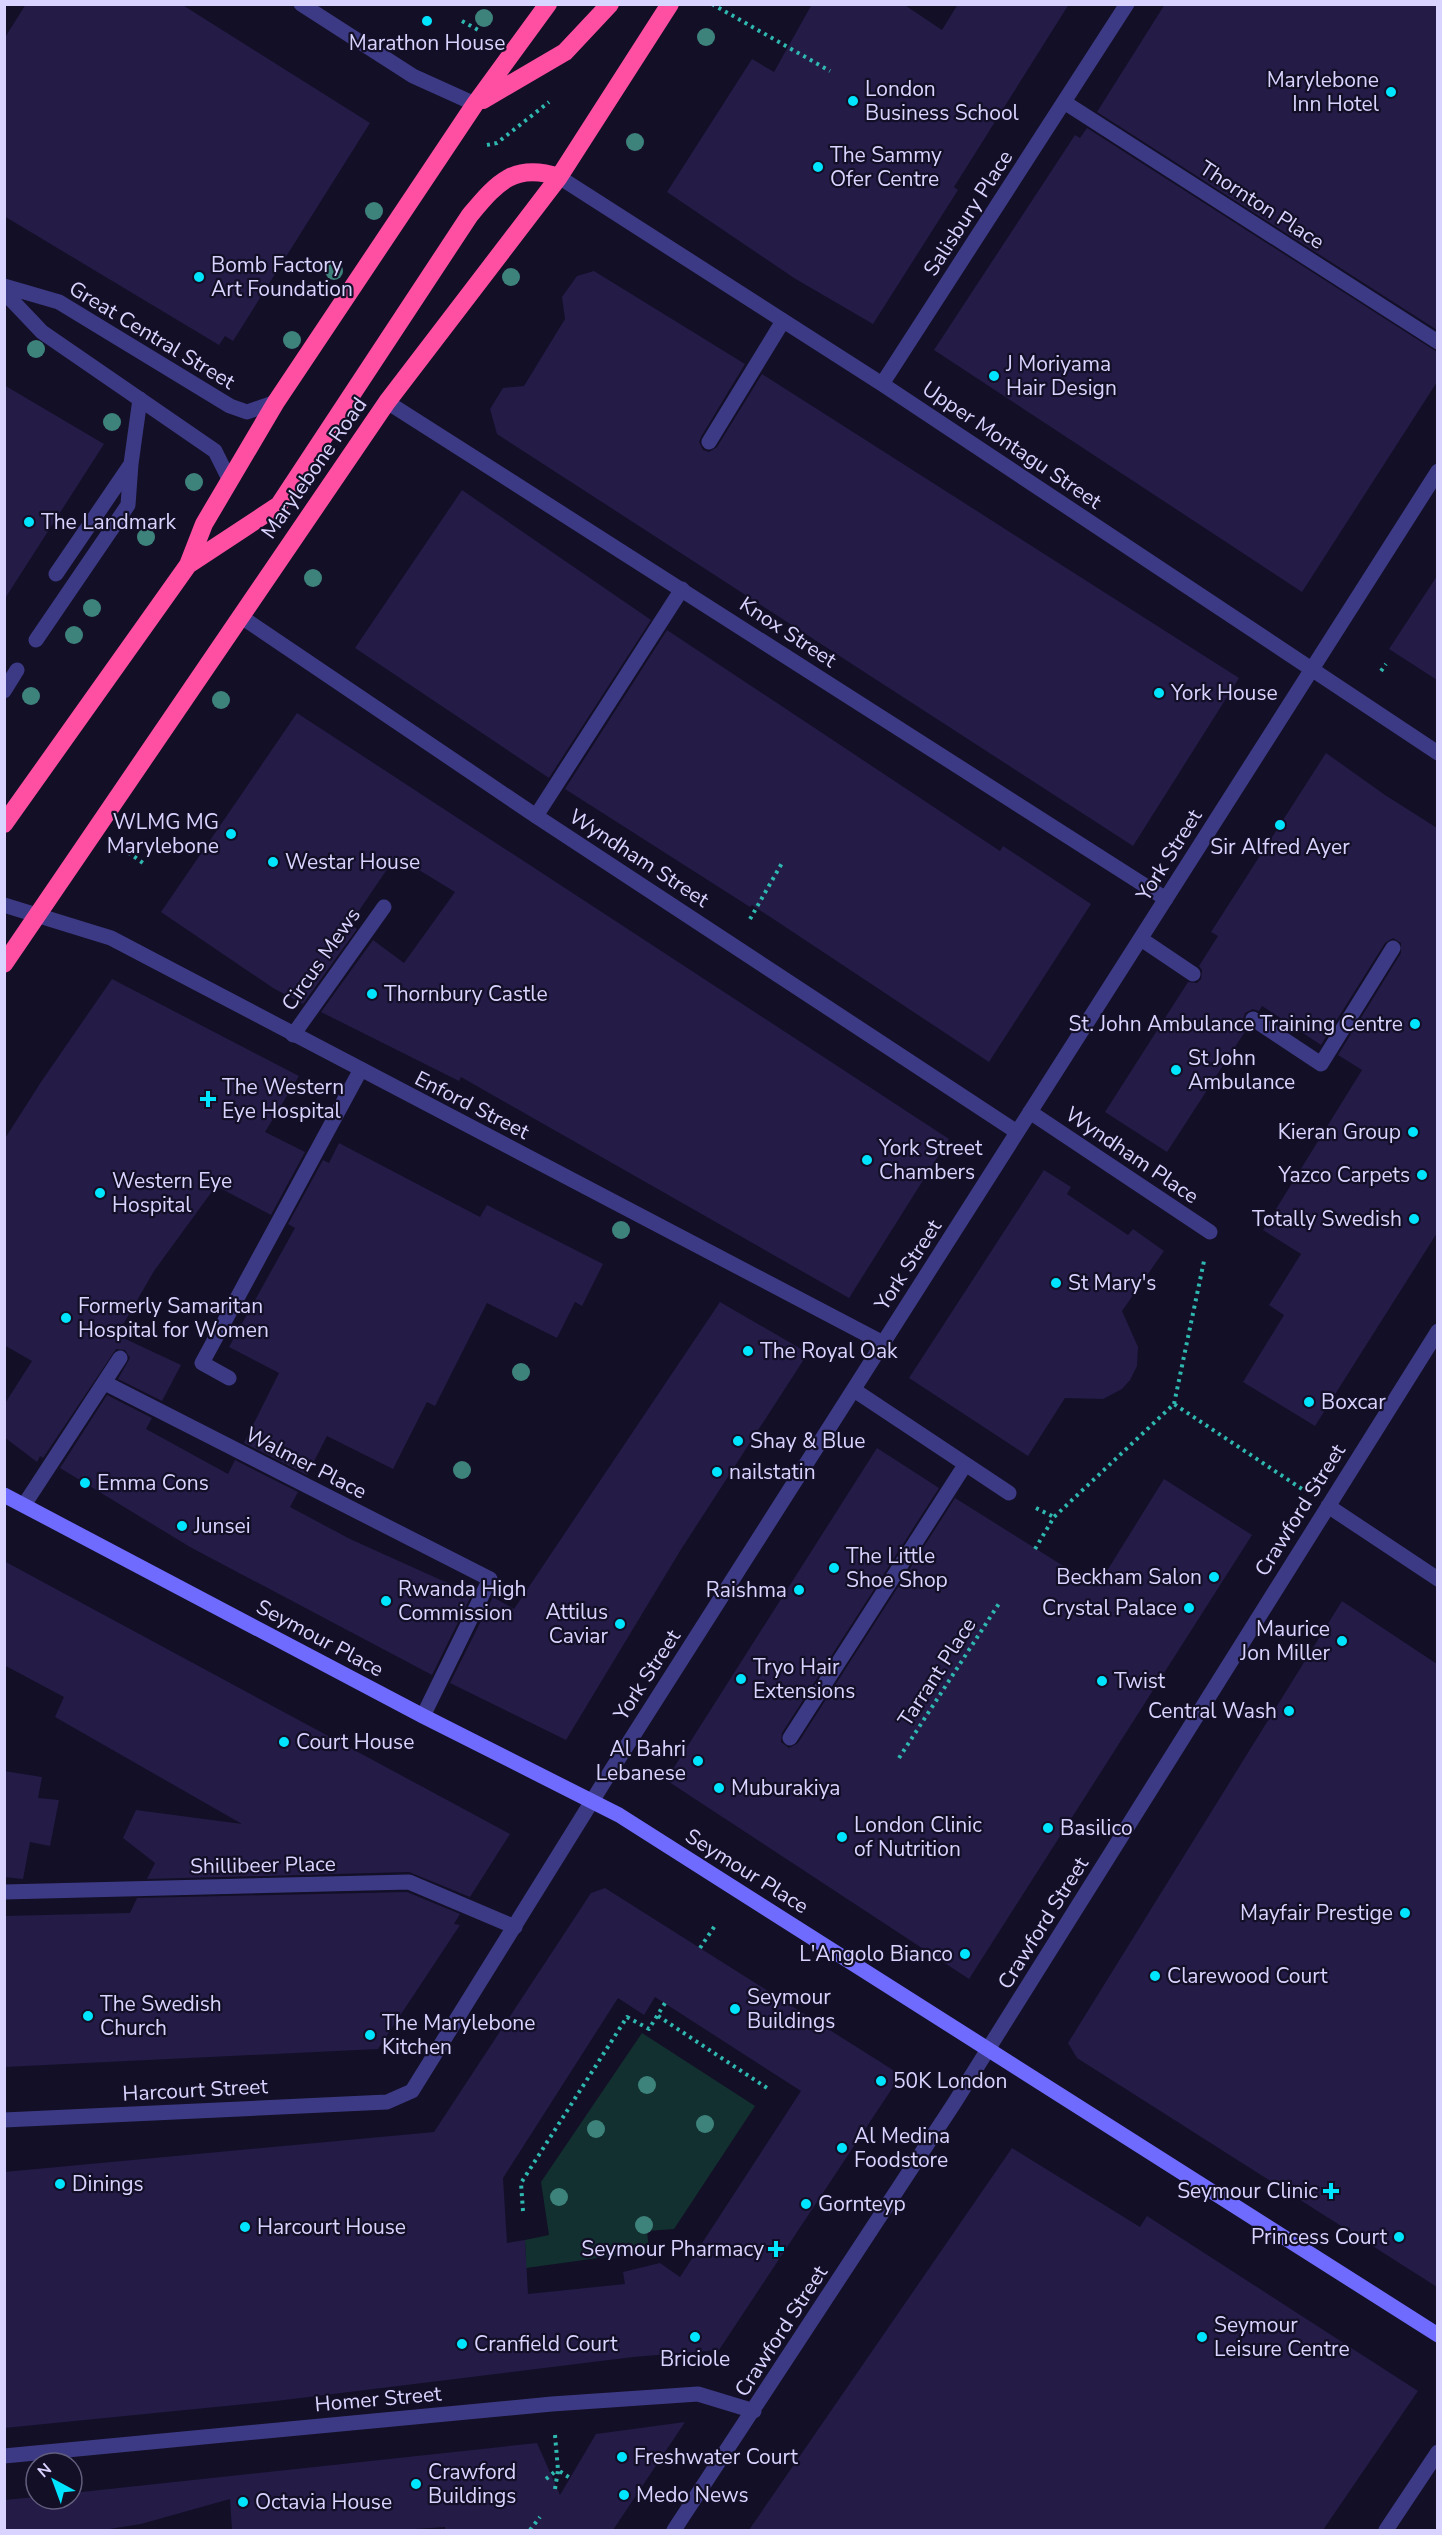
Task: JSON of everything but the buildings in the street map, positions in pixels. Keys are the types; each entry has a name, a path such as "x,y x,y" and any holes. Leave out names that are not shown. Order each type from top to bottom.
{"highway":[{"path":"4,824 188,565 204,524 276,402 475,104 548,4"},
{"path":"475,104 565,52 610,4"},
{"name":"Marylebone Road","path":"4,964 387,402 559,177 670,4"},
{"path":"188,565 279,505 470,215 486,196 512,175 527,171 559,177"}],"street":[{"path":"301,4 413,76 475,104"},
{"name":"Salisbury Place","path":"882,384 1127,4"},
{"name":"Thornton Place","path":"1064,102 1437,342"},
{"name":"Upper Montagu Street","path":"559,177 882,384 1437,753"},
{"name":"Great Central Street","path":"4,286 59,303 230,406 247,412 276,402"},
{"path":"4,292 42,332 215,451 230,481"},
{"path":"709,442 783,321"},
{"path":"36,640 128,505 140,399"},
{"name":"Knox Street","path":"387,402 1166,899"},
{"path":"56,574 131,464"},
{"name":"York Street","path":"387,2102 412,2091 593,1801 1437,471"},
{"path":"536,816 682,589"},
{"name":"Wyndham Street","path":"240,616 536,816 1017,1132"},
{"path":"4,691 17,670"},
{"name":"Enford Street","path":"4,905 111,938 360,1071 883,1344"},
{"name":"Circus Mews","path":"293,1035 384,907"},
{"path":"1141,939 1193,974"},
{"path":"1253,1019 1321,1064 1394,948"},
{"path":"229,1378 202,1363 360,1071"},
{"name":"Wyndham Place","path":"1030,1112 1210,1232"},
{"name":"Crawford Street","path":"674,2530 754,2411 988,2050 1437,1331"},
{"path":"24,1505 120,1359"},
{"name":"Walmer Place","path":"105,1383 490,1579 423,1716"},
{"path":"854,1390 1010,1493"},
{"path":"790,1738 965,1465"},
{"name":"Seymour Place","path":"4,1495 423,1716 593,1801 886,1982 988,2050 1437,2335"},
{"path":"1328,1506 1437,1579"},
{"name":"Shillibeer Place","path":"4,1892 409,1882 514,1927"},
{"name":"Harcourt Street","path":"4,2120 387,2102"},
{"name":"Homer Street","path":"4,2456 552,2404 698,2394 754,2411"},
{"path":"1386,2530 1437,2452"}],"path":[{"path":"712,4 830,71"},
{"path":"462,21 480,31"},
{"path":"480,146 497,142 553,99"},
{"path":"1381,671 1386,664"},
{"path":"114,842 143,863"},
{"path":"734,946 782,863"},
{"path":"1035,1549 1054,1517 1174,1404 1210,1232"},
{"path":"1174,1404 1328,1506"},
{"name":"Tarrant Place","path":"899,1758 1000,1602"},
{"path":"700,1948 716,1924"},
{"path":"523,2211 521,2183 627,2017 649,2029 665,2003"},
{"path":"658,2016 770,2090"},
{"path":"552,2404 558,2469 555,2488"},
{"path":"558,2469 570,2478"},
{"path":"546,2479 558,2469"},
{"path":"530,2530 540,2517"}],"green space":[{"path":"642,2033 755,2106 674,2229 647,2231 649,2251 526,2268 525,2240 549,2235 541,2182"}],"place":[{"name":"Marathon House","path":"427,21"},
{"name":"Marylebone Inn Hotel","path":"1391,92"},
{"name":"London Business School","path":"853,101"},
{"name":"The Sammy Ofer Centre","path":"818,167"},
{"name":"Bomb Factory Art Foundation","path":"199,277"},
{"name":"J Moriyama Hair Design","path":"994,376"},
{"name":"The Landmark","path":"29,522"},
{"name":"York House","path":"1159,693"},
{"name":"Sir Alfred Ayer","path":"1280,825"},
{"name":"WLMG MG Marylebone","path":"231,834"},
{"name":"Westar House","path":"273,862"},
{"name":"Thornbury Castle","path":"372,994"},
{"name":"St. John Ambulance Training Centre","path":"1415,1024"},
{"name":"St John Ambulance","path":"1176,1070"},
{"name":"The Western Eye Hospital","path":"208,1099"},
{"name":"Kieran Group","path":"1413,1132"},
{"name":"York Street Chambers","path":"867,1160"},
{"name":"Yazco Carpets","path":"1422,1175"},
{"name":"Western Eye Hospital","path":"100,1193"},
{"name":"Totally Swedish","path":"1414,1219"},
{"name":"St Mary's","path":"1056,1283"},
{"name":"Formerly Samaritan Hospital for Women","path":"66,1318"},
{"name":"The Royal Oak","path":"748,1351"},
{"name":"Boxcar","path":"1309,1402"},
{"name":"Shay & Blue","path":"738,1441"},
{"name":"nailstatin","path":"717,1472"},
{"name":"Emma Cons","path":"85,1483"},
{"name":"Junsei","path":"182,1526"},
{"name":"The Little Shoe Shop","path":"834,1568"},
{"name":"Beckham Salon","path":"1214,1577"},
{"name":"Raishma","path":"799,1590"},
{"name":"Rwanda High Commission","path":"386,1601"},
{"name":"Crystal Palace","path":"1189,1608"},
{"name":"Attilus Caviar","path":"620,1624"},
{"name":"Maurice Jon Miller","path":"1342,1641"},
{"name":"Tryo Hair Extensions","path":"741,1679"},
{"name":"Twist","path":"1102,1681"},
{"name":"Central Wash","path":"1289,1711"},
{"name":"Court House","path":"284,1742"},
{"name":"Al Bahri Lebanese","path":"698,1761"},
{"name":"Muburakiya","path":"719,1788"},
{"name":"Basilico","path":"1048,1828"},
{"name":"London Clinic of Nutrition","path":"842,1837"},
{"name":"Mayfair Prestige","path":"1405,1913"},
{"name":"L'Angolo Bianco","path":"965,1954"},
{"name":"Clarewood Court","path":"1155,1976"},
{"name":"Seymour Buildings","path":"735,2009"},
{"name":"The Swedish Church","path":"88,2016"},
{"name":"The Marylebone Kitchen","path":"370,2035"},
{"name":"50K London","path":"881,2081"},
{"name":"Al Medina Foodstore","path":"842,2148"},
{"name":"Dinings","path":"60,2184"},
{"name":"Seymour Clinic","path":"1331,2191"},
{"name":"Gornteyp","path":"806,2204"},
{"name":"Harcourt House","path":"245,2227"},
{"name":"Princess Court","path":"1399,2237"},
{"name":"Seymour Pharmacy","path":"776,2249"},
{"name":"Briciole","path":"695,2337"},
{"name":"Seymour Leisure Centre","path":"1202,2337"},
{"name":"Cranfield Court","path":"462,2344"},
{"name":"Freshwater Court","path":"622,2457"},
{"name":"Crawford Buildings","path":"416,2484"},
{"name":"Medo News","path":"624,2495"},
{"name":"Octavia House","path":"243,2502"}]}
